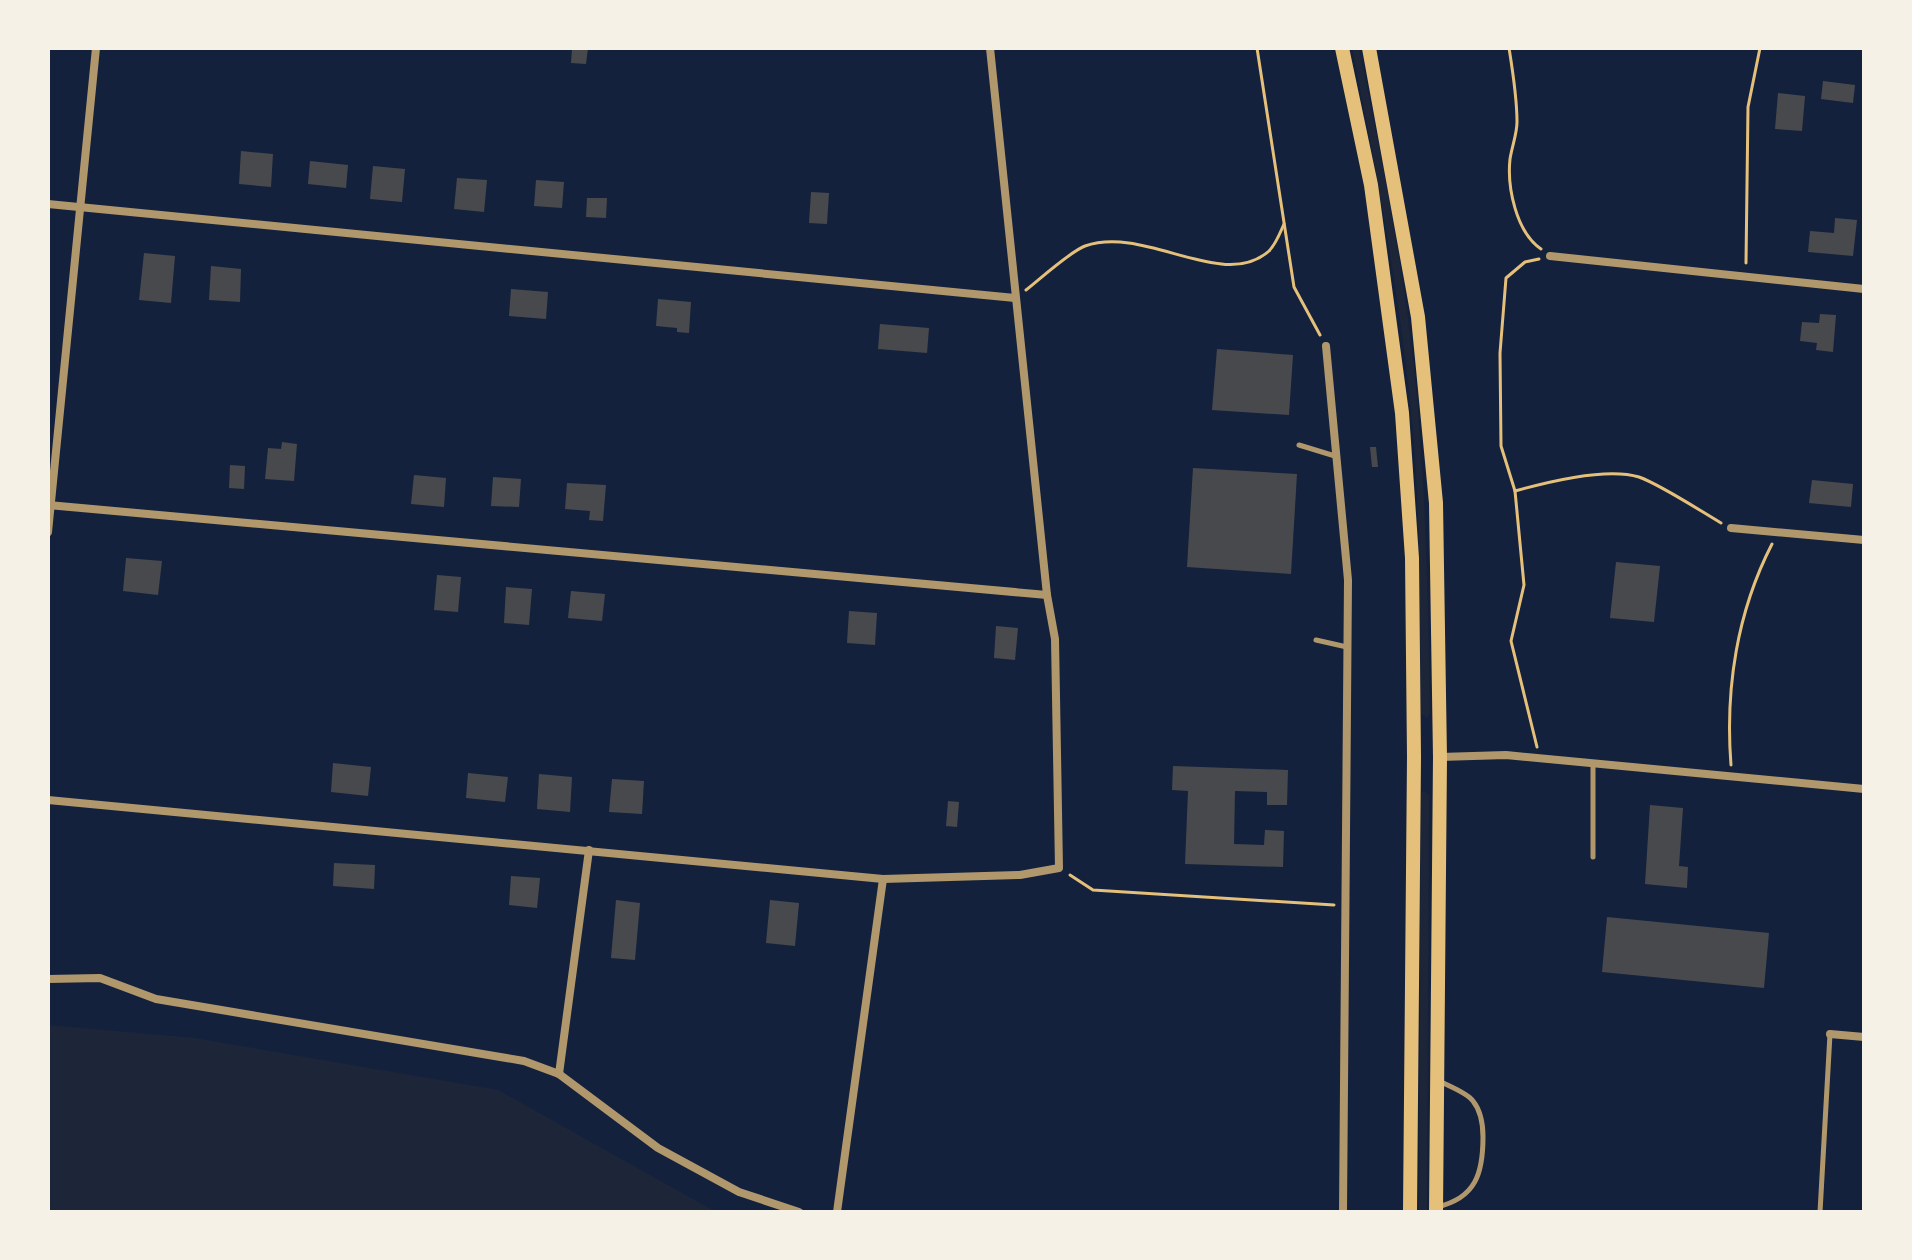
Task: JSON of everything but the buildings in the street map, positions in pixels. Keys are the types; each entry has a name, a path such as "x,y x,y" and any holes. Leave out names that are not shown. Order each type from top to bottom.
{"main road":[{"path":"1342,48 1371,185 1402,413 1412,558 1414,757 1410,1212"},
{"path":"1369,48 1418,317 1436,503 1440,757 1436,1210"},
{"path":"1414,757 1440,757"}],"street":[{"path":"48,532 96,48"},
{"path":"48,800 883,879 1020,875 1059,868 1055,639 1047,595 990,48"},
{"path":"48,204 1015,298"},
{"path":"1550,256 1864,289"},
{"path":"1326,346 1348,580 1343,1212"},
{"path":"49,505 1047,595"},
{"path":"1731,528 1864,540"},
{"path":"1440,757 1506,755 1864,789"},
{"path":"559,1074 589,850"},
{"path":"837,1212 883,879"},
{"path":"48,979 100,978 156,999 524,1061 559,1074 658,1148 739,1192 799,1212"},
{"path":"1830,1034 1864,1037"}],"lane":[{"path":"1299,445 1336,457"},
{"path":"1316,640 1348,647"},
{"path":"1593,763 1593,857"},
{"path":"1820,1212 1830,1034"},
{"path":"1436,1080 1473,1101 1483,1124 1483,1164 1472,1188 1465,1195 1436,1210"}],"path":[{"path":"1257,48 1294,287 1326,346"},
{"path":"1509,48 1516,96 1517,127 1510,161 1517,215 1533,244 1550,256"},
{"path":"1746,278 1748,107 1760,48"},
{"path":"1015,298 1084,246 1119,242 1156,247 1221,266 1251,263 1272,249 1284,224"},
{"path":"1536,758 1538,743 1511,641 1524,585 1515,491 1501,446 1500,353 1506,278 1525,262 1550,256"},
{"path":"1515,491 1582,477 1621,474 1640,478 1731,528"},
{"path":"1732,777 1729,740 1737,638 1768,551 1778,532"},
{"path":"1059,868 1093,890 1345,905"}],"shaded area":[{"path":"1352,48 1359,48 1375,127 1397,246 1414,366 1426,539 1430,713 1427,718 1421,714 1418,512 1409,391 1384,219"},
{"path":"1424,790 1429,796 1427,1212 1419,1212 1421,794"},
{"path":"48,1025 195,1038 498,1090 716,1212 48,1212"}]}
